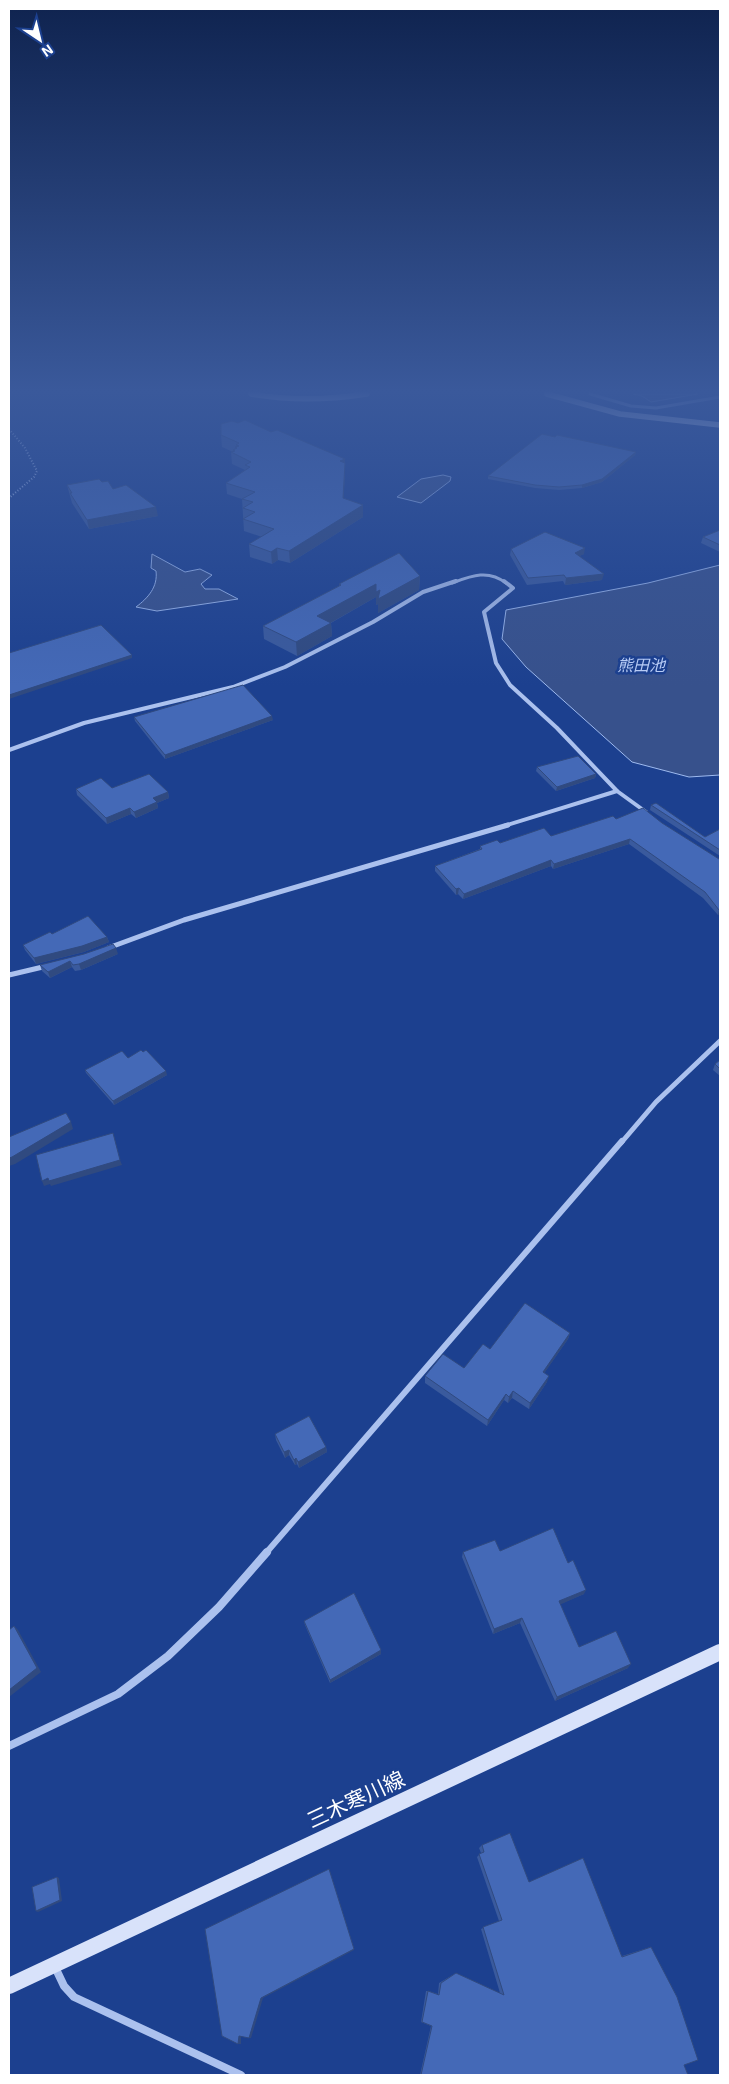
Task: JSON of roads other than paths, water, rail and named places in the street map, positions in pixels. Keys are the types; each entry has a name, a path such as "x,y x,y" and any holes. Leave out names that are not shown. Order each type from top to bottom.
{"street":[{"path":"9,750 84,724 233,687 285,667 373,622 423,592 481,574 497,576 513,588 484,612 496,663 510,685 545,717 618,791 648,814"},
{"path":"103,950 184,920 470,837 618,791"},
{"path":"9,975 50,966"},
{"path":"9,1746 118,1694 168,1656 218,1607 656,1102 720,1042"},
{"name":"三木寒川線","path":"9,1986 720,1652"},
{"path":"54,1965 64,1986 74,1997 242,2075"}],"water":[{"path":"405,491 436,491 421,503 397,497"},
{"path":"152,554 185,572 200,569 212,575 201,584 205,589 219,589 238,599 157,611 136,607 148,596 154,587 156,571 151,568"},
{"name":"熊田池","path":"720,565 720,775 689,777 632,762 526,667 502,639 506,610 648,583"}]}
